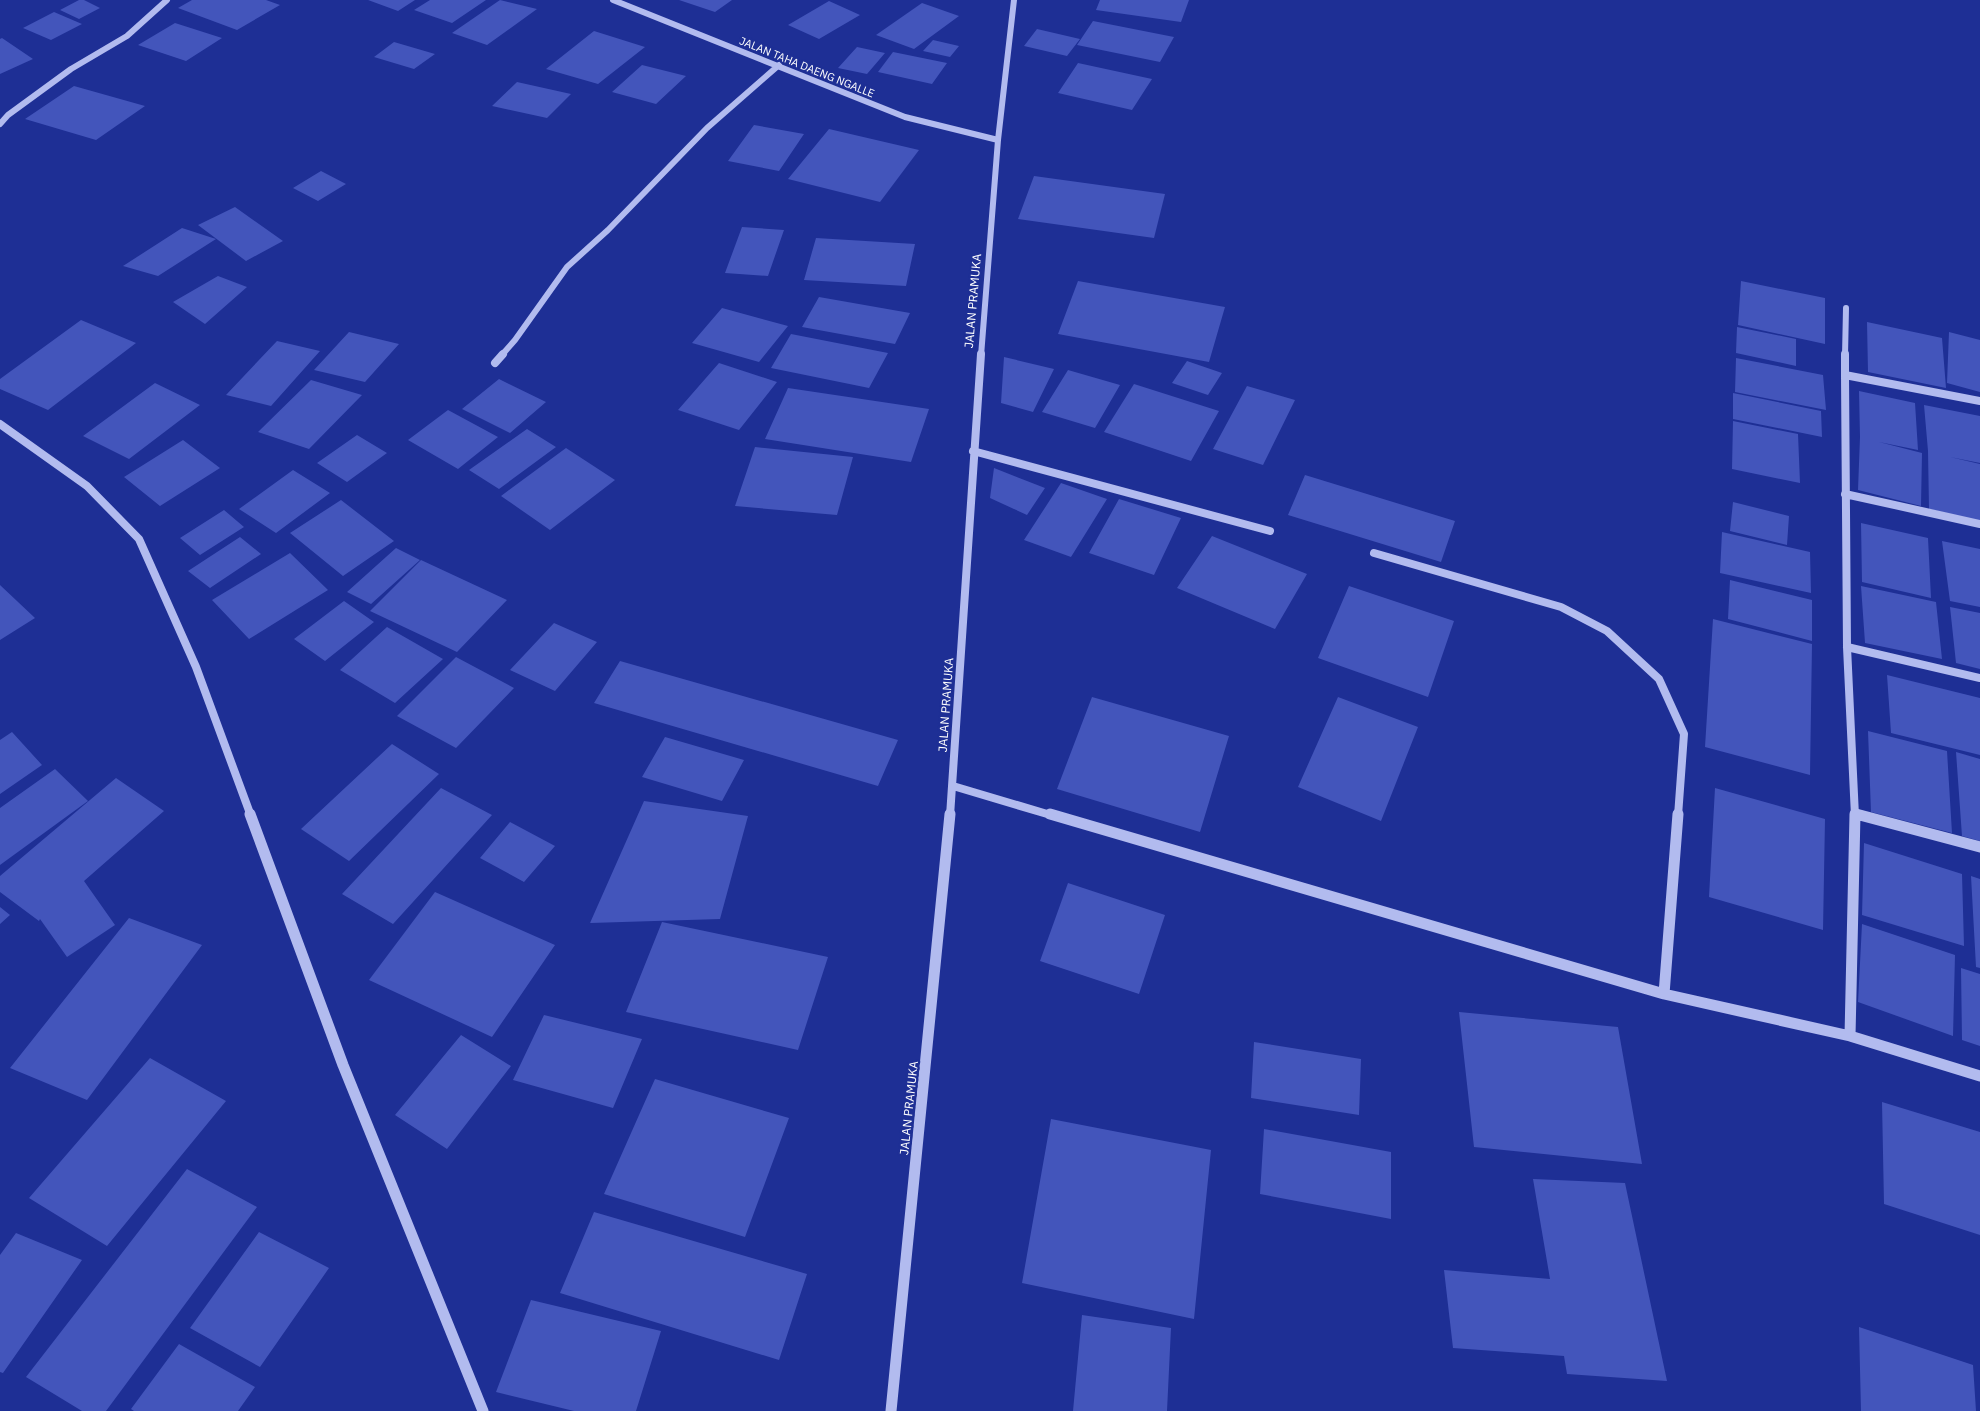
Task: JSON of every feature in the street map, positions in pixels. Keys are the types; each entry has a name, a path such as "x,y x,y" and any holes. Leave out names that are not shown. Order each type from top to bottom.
{"street":[{"path":"0,124 8,115 71,69 127,36 167,0"},
{"name":"JALAN TAHA DAENG NGALLE","path":"613,0 905,117 998,140"},
{"name":"JALAN PRAMUKA","path":"891,1411 953,786 973,451 998,140 1014,0"},
{"path":"494,363 515,340 567,267 608,230 707,128 779,65"},
{"path":"1846,308 1845,494 1847,647 1854,814 1850,1036"},
{"path":"1845,375 1980,401"},
{"path":"0,424 87,486 139,538 196,667 343,1065 483,1411"},
{"path":"973,451 1270,531"},
{"path":"1845,494 1980,524"},
{"path":"1374,553 1561,606 1606,631 1659,679 1684,734 1664,994"},
{"path":"1847,647 1980,678"},
{"path":"953,786 1664,994 1850,1036 1980,1076"},
{"path":"1854,814 1980,847"}],"building":[{"path":"79,0 84,0 100,8 79,19 60,10"},
{"path":"192,0 266,0 280,5 237,30 178,8"},
{"path":"368,0 415,0 398,11"},
{"path":"430,0 486,0 452,23 414,10"},
{"path":"500,0 537,9 487,45 452,33"},
{"path":"679,0 732,0 715,12"},
{"path":"1100,0 1189,0 1181,22 1096,10"},
{"path":"829,1 860,15 819,39 788,25"},
{"path":"922,3 959,16 914,49 876,35"},
{"path":"54,12 82,24 51,40 23,28"},
{"path":"1093,21 1174,37 1160,62 1077,45"},
{"path":"175,23 222,38 186,61 138,45"},
{"path":"1037,29 1080,39 1067,56 1024,46"},
{"path":"594,31 645,47 598,84 546,69"},
{"path":"2,38 33,59 0,74 0,39"},
{"path":"933,40 959,46 950,57 923,51"},
{"path":"394,42 435,54 414,69 374,57"},
{"path":"857,47 885,53 867,74 838,68"},
{"path":"893,52 947,63 932,84 878,72"},
{"path":"1078,63 1152,79 1132,110 1058,93"},
{"path":"642,65 686,76 656,104 612,92"},
{"path":"517,82 571,94 547,118 492,106"},
{"path":"74,86 145,106 96,140 25,119"},
{"path":"754,125 804,134 779,171 728,161"},
{"path":"829,129 919,150 880,202 788,179"},
{"path":"321,171 346,184 318,201 293,188"},
{"path":"1034,176 1165,194 1154,238 1018,219"},
{"path":"235,207 283,241 246,261 198,225"},
{"path":"742,227 784,230 768,276 725,273"},
{"path":"182,228 216,239 158,276 123,266"},
{"path":"816,238 915,244 906,286 804,280"},
{"path":"218,276 247,287 205,324 173,302"},
{"path":"1078,281 1225,307 1209,362 1058,334"},
{"path":"1741,281 1825,298 1825,344 1738,325"},
{"path":"819,297 910,313 895,344 802,327"},
{"path":"722,308 788,326 759,362 692,343"},
{"path":"81,320 136,343 48,410 0,389 0,379"},
{"path":"1867,322 1942,338 1946,388 1868,372"},
{"path":"1737,327 1796,339 1796,366 1736,353"},
{"path":"349,332 399,344 365,382 314,370"},
{"path":"1949,332 1980,340 1980,392 1947,383"},
{"path":"791,334 888,353 869,388 771,368"},
{"path":"277,341 320,351 271,406 226,395"},
{"path":"1004,357 1054,369 1033,412 1001,403"},
{"path":"1736,358 1823,375 1826,410 1735,392"},
{"path":"1187,361 1222,373 1208,395 1172,383"},
{"path":"719,363 777,382 739,430 678,410"},
{"path":"1068,370 1120,385 1095,428 1042,412"},
{"path":"499,379 546,402 510,433 462,409"},
{"path":"311,380 362,395 309,449 258,432"},
{"path":"155,383 200,405 129,459 83,436"},
{"path":"1134,384 1219,411 1191,461 1104,432"},
{"path":"1247,386 1295,400 1263,465 1213,449"},
{"path":"788,388 929,409 911,462 765,439"},
{"path":"1859,391 1915,403 1918,450 1879,442 1922,453 1921,506 1858,490"},
{"path":"1733,393 1821,411 1822,437 1733,419"},
{"path":"1924,405 1980,416 1980,463 1950,457 1980,464 1980,521 1929,509 1928,451"},
{"path":"448,410 498,437 458,469 408,440"},
{"path":"1733,421 1798,434 1800,483 1732,469"},
{"path":"527,429 556,447 499,489 469,470"},
{"path":"357,435 387,453 347,482 317,463"},
{"path":"183,440 220,468 160,506 124,477"},
{"path":"755,447 853,457 837,515 735,506"},
{"path":"566,448 615,480 550,530 501,496"},
{"path":"994,468 1045,488 1027,515 990,498"},
{"path":"293,470 330,493 276,533 239,509"},
{"path":"1305,475 1455,521 1441,562 1288,515"},
{"path":"1061,483 1107,499 1071,557 1024,540"},
{"path":"1119,499 1181,518 1154,575 1089,553"},
{"path":"341,500 394,541 343,576 290,533"},
{"path":"1733,502 1789,516 1787,545 1730,531"},
{"path":"224,510 244,527 200,555 180,538"},
{"path":"1861,523 1928,538 1931,598 1862,582"},
{"path":"1722,532 1810,552 1811,593 1720,573"},
{"path":"1212,536 1307,574 1275,629 1177,588"},
{"path":"240,537 261,554 210,588 188,571"},
{"path":"1942,541 1980,549 1980,607 1950,601"},
{"path":"396,548 420,560 371,604 347,592"},
{"path":"290,553 328,590 249,639 212,600"},
{"path":"421,560 507,600 457,652 370,611"},
{"path":"1730,580 1812,600 1812,641 1728,619"},
{"path":"0,585 35,618 0,640"},
{"path":"1349,586 1454,621 1428,697 1318,658"},
{"path":"1861,586 1936,602 1942,659 1865,643"},
{"path":"344,601 374,622 325,661 294,639"},
{"path":"1950,607 1980,613 1980,669 1956,663"},
{"path":"1713,619 1812,644 1810,775 1705,747"},
{"path":"554,623 597,642 555,691 510,670"},
{"path":"387,627 443,659 395,703 340,670"},
{"path":"456,657 514,688 456,748 397,716"},
{"path":"620,661 898,740 878,786 594,703"},
{"path":"1887,675 1980,698 1980,755 1891,733"},
{"path":"1092,697 1229,736 1200,832 1057,789"},
{"path":"1338,697 1418,727 1381,821 1298,787"},
{"path":"1868,731 1947,751 1952,833 1871,812"},
{"path":"12,732 42,765 0,794 0,740"},
{"path":"665,737 744,760 722,801 642,777"},
{"path":"392,744 439,774 349,861 301,829"},
{"path":"1956,752 1980,759 1980,841 1962,836"},
{"path":"55,769 88,801 0,865 0,808"},
{"path":"116,778 164,811 84,881 115,925 67,957 40,919 39,921 0,892 0,876"},
{"path":"441,788 492,815 393,924 342,894"},
{"path":"1715,788 1825,819 1823,930 1709,897"},
{"path":"644,801 748,816 720,919 590,923"},
{"path":"510,822 555,846 524,882 480,858"},
{"path":"1864,843 1962,874 1964,946 1862,915"},
{"path":"1971,876 1980,879 1980,968 1976,967"},
{"path":"1068,883 1165,915 1139,994 1040,961"},
{"path":"435,892 555,945 492,1037 369,980"},
{"path":"0,907 10,915 0,924"},
{"path":"129,918 202,945 87,1100 10,1068"},
{"path":"662,922 828,957 798,1050 626,1012"},
{"path":"1862,924 1955,955 1953,1036 1858,1002"},
{"path":"1961,968 1980,974 1980,1046 1962,1040"},
{"path":"1459,1012 1618,1027 1642,1164 1474,1147"},
{"path":"544,1015 642,1039 613,1108 513,1080"},
{"path":"461,1035 511,1066 447,1149 395,1115"},
{"path":"1254,1042 1361,1059 1359,1115 1251,1098"},
{"path":"150,1058 226,1101 107,1246 29,1198"},
{"path":"655,1079 789,1118 745,1237 604,1194"},
{"path":"1882,1102 1980,1132 1980,1235 1884,1204"},
{"path":"1051,1119 1211,1150 1194,1319 1022,1283"},
{"path":"1264,1129 1391,1152 1391,1219 1260,1194"},
{"path":"187,1169 257,1207 106,1411 82,1411 26,1377"},
{"path":"1533,1179 1625,1183 1667,1381 1567,1374 1564,1356 1453,1348 1444,1270 1550,1279"},
{"path":"594,1212 807,1274 779,1360 560,1293"},
{"path":"259,1232 329,1268 260,1367 190,1328"},
{"path":"16,1233 82,1260 3,1373 0,1372 0,1255"},
{"path":"531,1300 661,1331 636,1411 574,1411 496,1392"},
{"path":"1082,1315 1171,1328 1167,1411 1073,1411"},
{"path":"1859,1327 1973,1365 1976,1411 1861,1411"},
{"path":"179,1344 255,1387 238,1411 134,1411 131,1409"}]}
